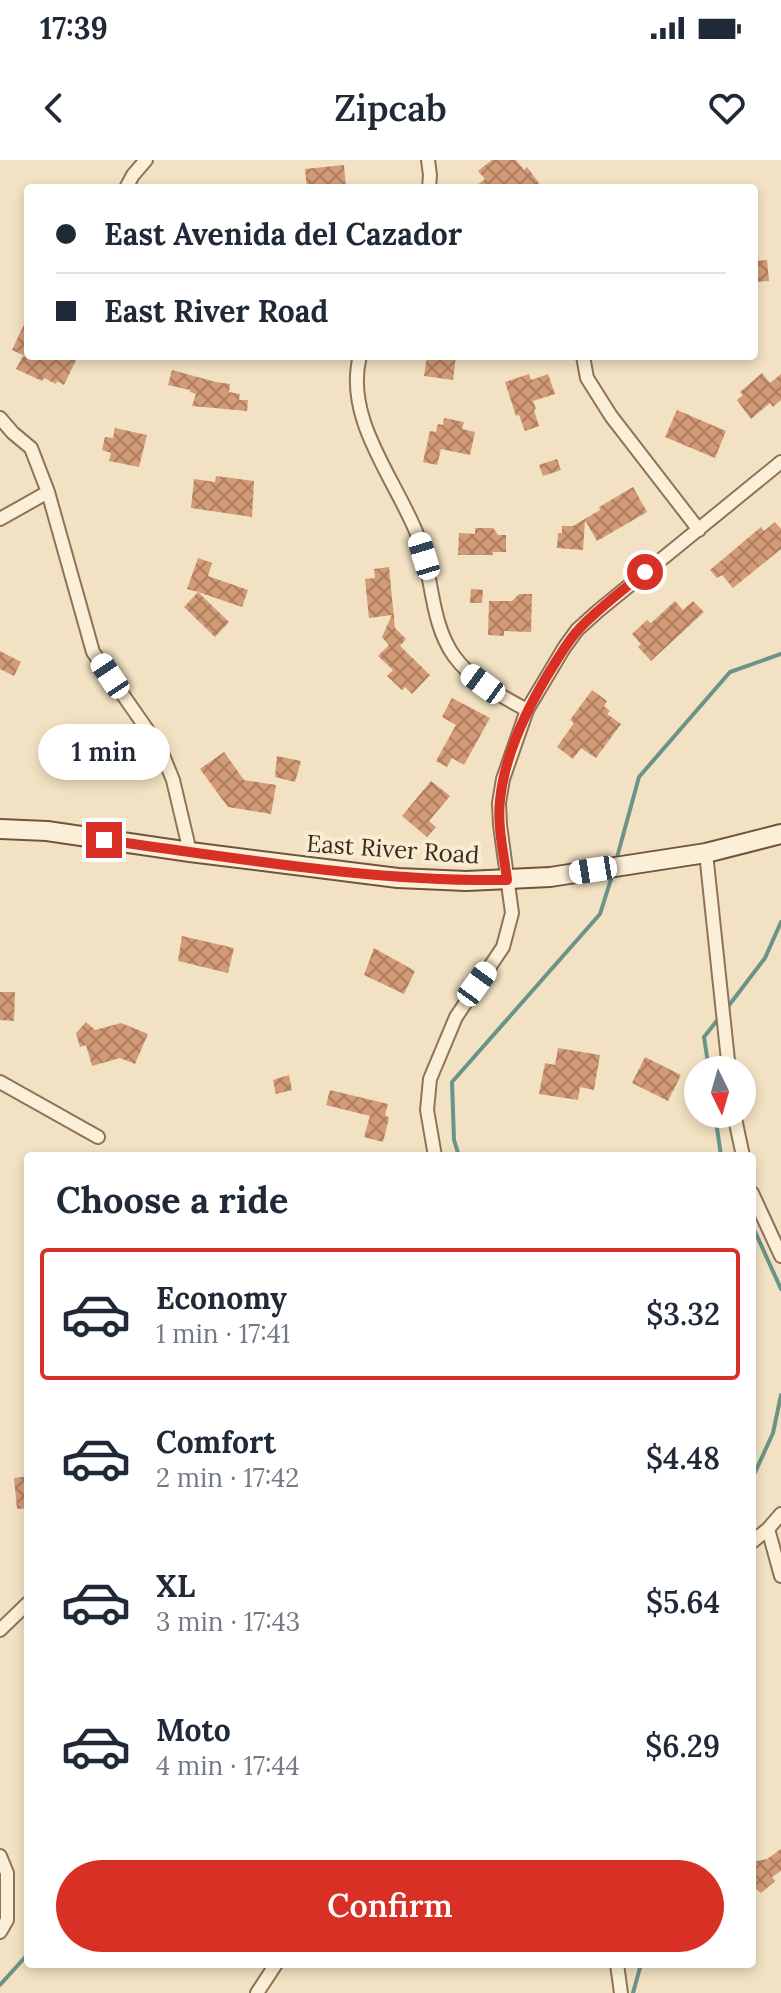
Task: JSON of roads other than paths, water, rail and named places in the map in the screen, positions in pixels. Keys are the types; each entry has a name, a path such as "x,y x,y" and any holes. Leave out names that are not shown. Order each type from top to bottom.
{"street":[{"path":"128,184 146,160"},
{"path":"428,160 429,184"},
{"path":"360,360 358,397 371,441 418,538 440,629 453,655 470,674 496,694 527,710"},
{"path":"584,360 587,378 611,416 699,530"},
{"path":"0,418 31,448 48,492 93,652 160,748 173,780 190,852"},
{"path":"434,1152 427,1110 430,1079 456,1017 503,947 512,913 499,803 508,761 527,710 577,630 781,462"},
{"path":"0,519 48,492"},
{"name":"East River Road","path":"0,829 47,831 398,878 454,880 550,877 706,853 781,834"},
{"path":"706,853 728,1056"},
{"path":"0,1082 98,1137"},
{"path":"737,1128 742,1152"},
{"path":"756,1202 781,1256"},
{"path":"756,1539 781,1514"},
{"path":"768,1529 781,1576"},
{"path":"0,1630 24,1607"},
{"path":"0,1856 7,1873 7,1920 0,1932"},
{"path":"257,1993 273,1968"},
{"path":"618,1968 621,1993"}],"waterway":[{"path":"616,861 639,777 730,672 781,654"},
{"path":"458,1152 454,1140 452,1082 600,914 613,873"},
{"path":"727,1008 765,958 781,922"},
{"path":"707,1056 704,1037 719,1018"},
{"path":"717,1128 720,1152"},
{"path":"756,1234 781,1289"},
{"path":"756,1470 773,1433 781,1395"},
{"path":"0,1985 24,1958"},
{"path":"633,1993 640,1968"}]}
